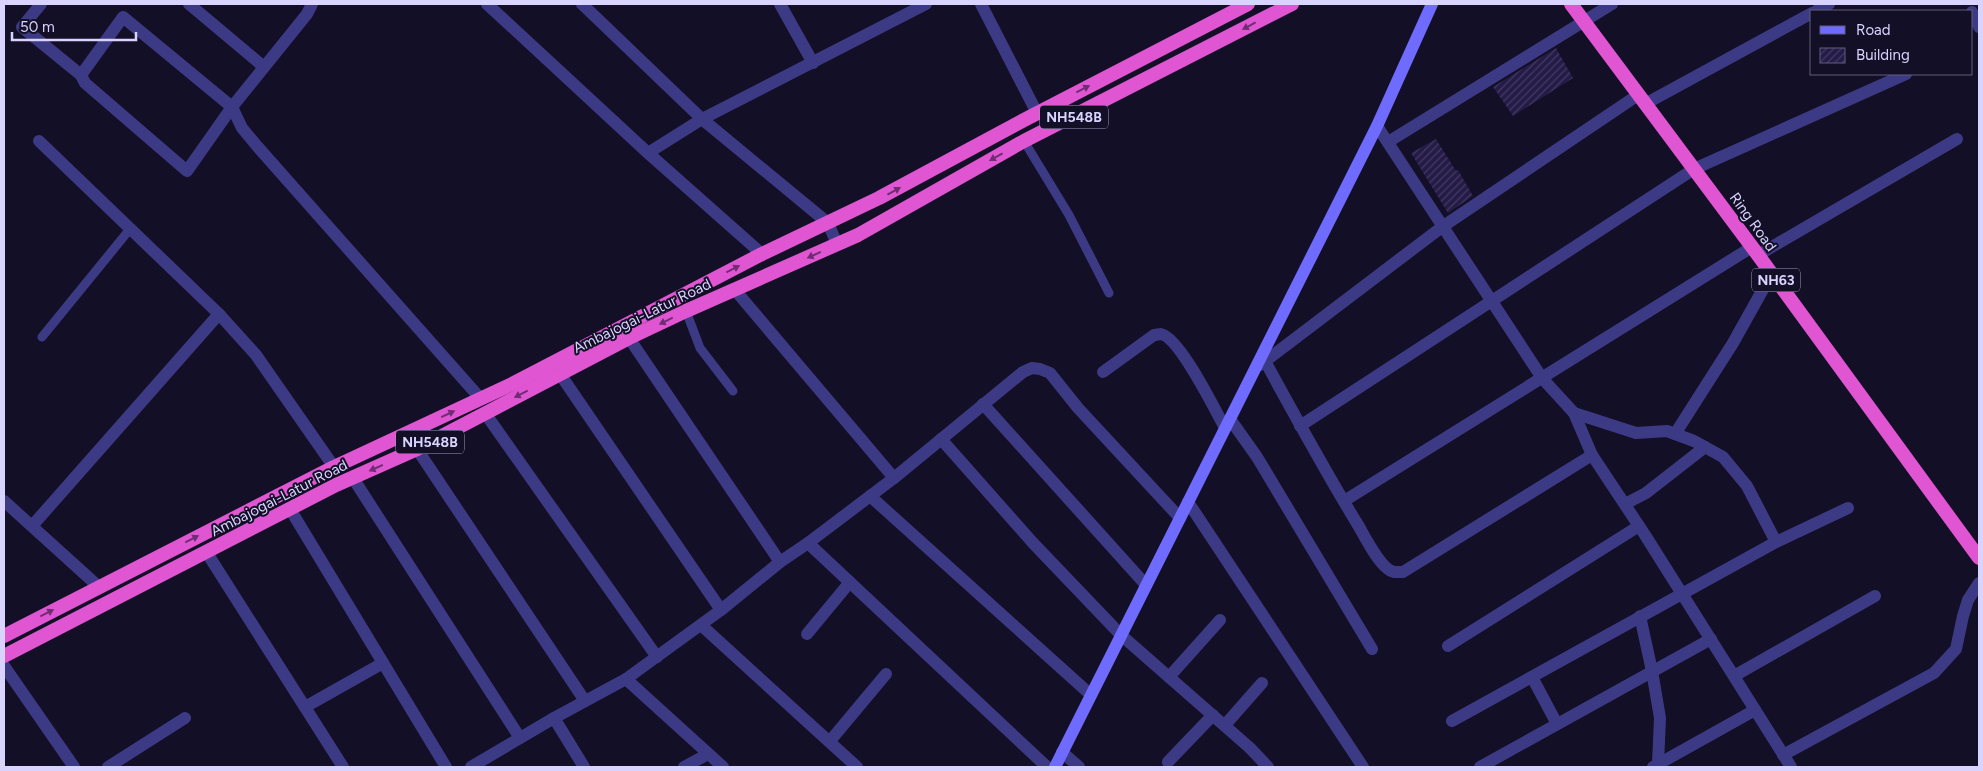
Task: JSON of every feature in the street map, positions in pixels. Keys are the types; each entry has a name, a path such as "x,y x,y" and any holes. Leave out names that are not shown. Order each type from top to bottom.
{"highway":[{"name":"NH548B","path":"4,636 334,467 512,384 762,254 879,198 1037,113 1248,4"},
{"name":"Ambajogai-Latur Road","path":"4,656 290,509 417,449 629,338 858,235 1024,141 1290,4"},
{"name":"Ring Road","path":"1571,4 1755,251 1979,558"}],"main road":[{"path":"1055,767 1228,423 1260,364 1377,126 1432,4"}],"street":[{"path":"41,4 22,27 81,75 85,83 187,171 232,107 309,5"},
{"path":"189,4 264,67"},
{"path":"487,4 648,153 762,254"},
{"path":"582,4 702,119 828,223 837,244"},
{"path":"780,4 813,63"},
{"path":"897,4 904,15"},
{"path":"648,153 702,119 926,4"},
{"path":"981,4 1037,113"},
{"path":"1388,142 1612,4"},
{"path":"1818,10 1829,4"},
{"path":"1592,455 1402,572 1394,572 1387,569 1260,364 1442,227 1642,99 1810,14"},
{"path":"1973,14 1979,27"},
{"path":"81,75 123,17 232,107 242,128 257,146 480,398"},
{"path":"1300,426 1490,300 1694,169 1904,75"},
{"path":"1377,126 1542,378 1574,413 1592,455 1682,593 1790,767"},
{"path":"1344,501 1542,378 1755,251 1957,139"},
{"path":"38,141 219,314 256,355 334,467"},
{"path":"1675,434 1733,343 1772,275"},
{"path":"735,290 894,478"},
{"path":"32,526 219,314"},
{"path":"1103,372 1154,335 1162,334 1172,341 1228,423 1257,456 1372,649"},
{"path":"629,338 780,562"},
{"path":"471,767 554,718 626,679 657,657 721,610 780,562 894,478 1023,372 1032,368 1050,373 1078,408 1180,518"},
{"path":"560,374 721,610"},
{"path":"983,404 1146,586"},
{"path":"485,413 657,657"},
{"path":"1574,413 1636,433 1667,431 1723,457 1746,486 1776,542"},
{"path":"941,439 1033,543 1121,635 1250,748 1268,767"},
{"path":"1625,504 1646,493 1705,447"},
{"path":"417,449 585,701"},
{"path":"353,478 520,738"},
{"path":"870,496 1091,695"},
{"path":"4,501 99,587"},
{"path":"1188,502 1363,767"},
{"path":"1452,721 1776,542 1848,508"},
{"path":"290,509 446,767"},
{"path":"1448,646 1639,526"},
{"path":"808,543 1047,767"},
{"path":"207,553 343,767"},
{"path":"807,634 850,582"},
{"path":"1783,755 1934,673 1956,649 1962,616 1968,600 1979,583"},
{"path":"1734,676 1875,596"},
{"path":"1640,616 1660,718 1655,766"},
{"path":"1169,677 1220,620"},
{"path":"701,625 857,767"},
{"path":"1480,767 1710,639"},
{"path":"305,708 383,663"},
{"path":"4,666 74,767"},
{"path":"830,741 886,674"},
{"path":"1532,677 1558,724"},
{"path":"626,679 723,767"},
{"path":"1224,726 1262,683"},
{"path":"1655,766 1755,710"},
{"path":"1168,762 1213,715"},
{"path":"108,767 186,718"},
{"path":"554,718 584,767"},
{"path":"1062,752 1079,767"},
{"path":"684,767 708,754"}],"lane":[{"path":"1024,141 1069,215 1109,293"},
{"path":"42,337 130,229"},
{"path":"686,311 700,348 733,391"}],"building":[{"path":"1556,48 1573,78 1513,116 1493,87"},
{"path":"1436,139 1456,171 1458,170 1473,196 1448,213 1411,153"}]}
